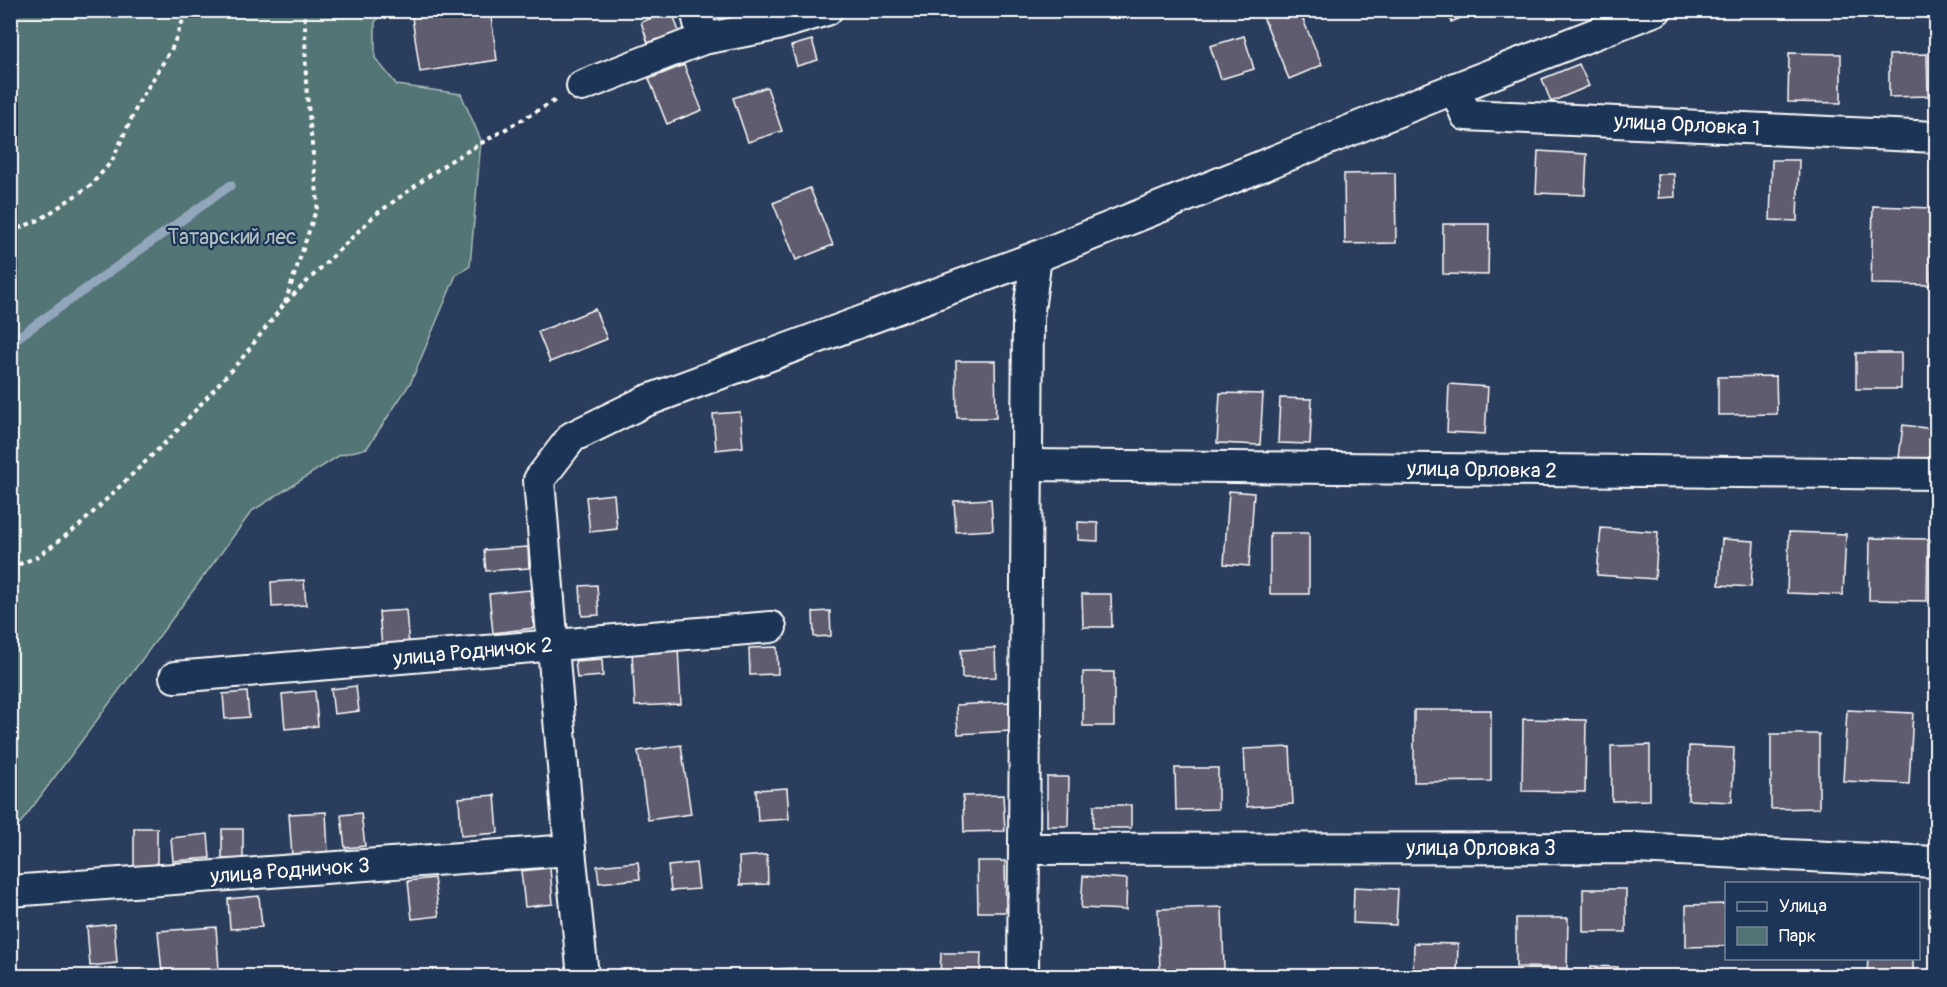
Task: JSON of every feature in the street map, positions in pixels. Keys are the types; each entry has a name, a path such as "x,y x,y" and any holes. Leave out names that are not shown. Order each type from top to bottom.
{"street":[{"path":"582,86 700,25 777,25 827,10"},
{"path":"583,976 570,850 539,480 572,437 646,401 1036,257 1455,88 1656,10"},
{"name":"улица Орловка 1","path":"1455,88 1466,115 1936,137"},
{"path":"1023,976 1028,318 1036,257"},
{"name":"улица Орловка 2","path":"1028,465 1936,474"},
{"name":"улица Родничок 2","path":"175,678 771,627"},
{"name":"улица Орловка 3","path":"1025,849 1634,848 1936,862"},
{"name":"улица Родничок 3","path":"10,891 570,850"}],"path":[{"path":"10,232 41,219 91,185 112,161 139,102 172,48 187,10"},
{"path":"285,303 318,204 306,85 303,10"},
{"path":"10,568 37,557 80,525 174,434 243,357 285,303 375,215 447,163 582,86"}],"green space":[{"name":"Татарский лес","path":"11,10 385,11 375,22 375,58 397,85 461,94 481,140 470,266 456,275 411,382 367,448 340,455 252,511 11,836"}],"building":[{"path":"411,10 490,10 497,60 420,72"},
{"path":"1264,10 1299,10 1322,65 1289,79 1261,12"},
{"path":"1447,10 1481,10 1451,22"},
{"path":"672,11 679,32 648,43 641,22"},
{"path":"1244,36 1254,69 1221,79 1210,46"},
{"path":"812,40 818,60 797,66 791,46"},
{"path":"1789,53 1841,54 1841,103 1788,102"},
{"path":"1927,54 1928,96 1889,97 1889,55"},
{"path":"1579,64 1589,86 1551,102 1542,79"},
{"path":"684,65 702,110 667,124 649,79"},
{"path":"767,87 782,131 748,142 733,98"},
{"path":"1538,151 1587,154 1585,195 1536,193"},
{"path":"1772,160 1799,160 1797,221 1770,220"},
{"path":"1395,173 1396,243 1345,244 1344,174"},
{"path":"1657,174 1674,174 1675,197 1658,198"},
{"path":"810,188 833,245 796,260 773,203"},
{"path":"1873,206 1933,208 1931,285 1871,284"},
{"path":"1443,224 1489,224 1488,275 1443,274"},
{"path":"595,309 607,339 550,362 538,332"},
{"path":"1856,353 1901,353 1901,389 1856,389"},
{"path":"956,361 995,361 996,418 957,418"},
{"path":"1776,376 1777,414 1718,415 1718,377"},
{"path":"1449,384 1488,387 1485,434 1447,432"},
{"path":"1220,393 1263,394 1260,445 1217,443"},
{"path":"1280,398 1312,399 1310,444 1278,443"},
{"path":"740,412 743,447 716,450 713,414"},
{"path":"1903,425 1933,429 1929,462 1899,458"},
{"path":"1229,491 1254,493 1249,566 1224,564"},
{"path":"614,494 617,529 590,532 586,497"},
{"path":"991,499 993,530 956,532 954,501"},
{"path":"1078,522 1098,523 1098,541 1078,540"},
{"path":"1601,528 1658,532 1655,579 1597,575"},
{"path":"1789,532 1846,534 1843,595 1787,593"},
{"path":"1270,533 1309,533 1309,594 1270,594"},
{"path":"1870,538 1928,539 1927,601 1869,600"},
{"path":"1722,539 1754,541 1751,587 1719,585"},
{"path":"528,547 529,568 486,571 484,550"},
{"path":"304,580 306,605 272,607 271,582"},
{"path":"597,585 599,615 582,616 580,586"},
{"path":"530,590 534,628 493,633 489,594"},
{"path":"1082,594 1111,594 1112,627 1083,627"},
{"path":"406,610 409,645 382,647 379,612"},
{"path":"830,611 831,636 814,637 813,612"},
{"path":"777,647 778,674 750,675 749,648"},
{"path":"678,648 681,704 635,706 632,652"},
{"path":"995,648 996,677 962,678 961,650"},
{"path":"602,659 603,676 577,678 575,661"},
{"path":"1083,672 1114,672 1114,726 1083,726"},
{"path":"356,686 359,711 334,714 331,689"},
{"path":"315,691 318,726 285,729 282,694"},
{"path":"247,692 249,717 225,719 223,694"},
{"path":"1009,702 1011,731 958,734 956,705"},
{"path":"1414,710 1491,710 1491,781 1414,782"},
{"path":"1847,710 1913,713 1909,784 1843,781"},
{"path":"1523,719 1586,720 1585,792 1522,791"},
{"path":"1771,734 1819,734 1819,808 1771,809"},
{"path":"681,745 691,814 648,820 638,751"},
{"path":"1650,745 1650,800 1612,801 1611,746"},
{"path":"1689,746 1734,748 1732,802 1688,800"},
{"path":"1290,747 1293,804 1247,807 1244,749"},
{"path":"1175,768 1218,768 1218,809 1176,810"},
{"path":"1047,777 1069,777 1068,826 1047,826"},
{"path":"787,788 789,819 758,821 756,790"},
{"path":"495,795 498,833 461,836 459,798"},
{"path":"1003,795 1005,831 964,832 963,796"},
{"path":"1094,805 1131,805 1131,828 1093,828"},
{"path":"326,812 328,854 292,856 289,814"},
{"path":"361,813 365,846 345,848 341,815"},
{"path":"134,828 157,828 157,868 134,868"},
{"path":"222,829 243,829 243,859 222,859"},
{"path":"208,834 210,858 173,861 171,838"},
{"path":"767,855 768,884 740,885 739,857"},
{"path":"977,861 1005,861 1006,912 978,912"},
{"path":"638,862 640,879 599,883 597,866"},
{"path":"696,863 699,889 671,891 668,866"},
{"path":"550,868 553,904 525,907 521,871"},
{"path":"1083,876 1127,879 1126,910 1081,908"},
{"path":"434,878 439,916 412,919 408,881"},
{"path":"1354,887 1398,889 1396,925 1353,923"},
{"path":"1583,889 1626,889 1626,932 1583,932"},
{"path":"259,896 262,927 230,929 228,899"},
{"path":"1725,904 1725,946 1686,947 1686,905"},
{"path":"1222,907 1224,969 1160,971 1158,909"},
{"path":"1516,918 1568,918 1567,968 1516,967"},
{"path":"114,924 117,963 90,966 87,927"},
{"path":"216,927 219,969 162,973 158,931"},
{"path":"1414,943 1458,944 1457,976 1413,976"},
{"path":"941,953 981,953 980,976 940,976"},
{"path":"1868,960 1913,960 1913,976 1867,976"},
{"path":"1591,966 1618,967 1618,976 1591,976"},
{"path":"796,968 796,976 772,976 771,969"}],"waterway":[{"path":"10,343 231,185"}]}
